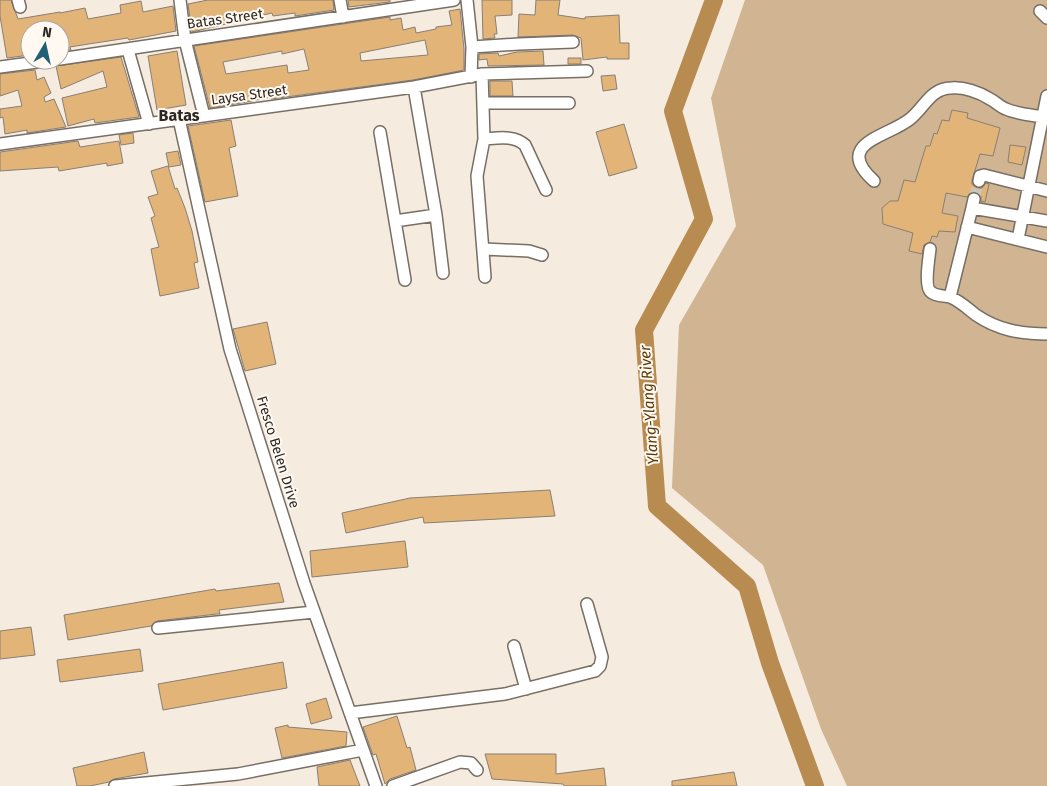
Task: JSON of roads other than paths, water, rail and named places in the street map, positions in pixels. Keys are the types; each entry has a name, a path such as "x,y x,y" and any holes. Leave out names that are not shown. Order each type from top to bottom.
{"street":[{"path":"180,0 185,40 204,116"},
{"path":"340,0 343,17"},
{"name":"Batas Street","path":"70,58 454,0"},
{"path":"467,0 476,76 483,103 484,138 477,176 485,277"},
{"path":"472,47 573,42"},
{"path":"128,50 149,124"},
{"path":"0,67 20,64"},
{"name":"Laysa Street","path":"0,144 414,87 476,76 588,71"},
{"path":"414,87 436,215 443,273"},
{"path":"874,180 861,167 859,158 864,145 872,138 902,125 912,118 931,95 943,88 953,87 976,91 1005,109 1043,117"},
{"path":"1018,239 1047,96"},
{"path":"483,103 569,103"},
{"name":"Fresco Belen Drive","path":"180,119 230,349 314,612 376,786"},
{"path":"380,132 405,280"},
{"path":"484,138 520,140 525,145 546,190"},
{"path":"1035,162 1047,165"},
{"path":"979,181 980,176 984,175 1047,191"},
{"path":"950,297 973,203 1022,218 1047,221"},
{"path":"395,221 436,215"},
{"path":"967,227 1047,247"},
{"path":"484,249 529,250 542,255"},
{"path":"930,249 927,284 928,290 932,294 960,301 974,314 999,328 1026,334 1047,334"},
{"path":"350,713 505,694 595,671 600,666 602,657 587,604"},
{"path":"158,628 314,612"},
{"path":"514,646 526,689"},
{"path":"115,786 238,774 363,750"},
{"path":"393,786 460,762 471,763 477,770"}],"waterway":[{"name":"Ylang-Ylang River","path":"714,0 673,111 704,219 644,330 657,506 747,586 770,663 815,786"}],"tunnel":[{"path":"974,199 979,181"}],"district":[{"name":"Batas","path":"179,115"}]}
